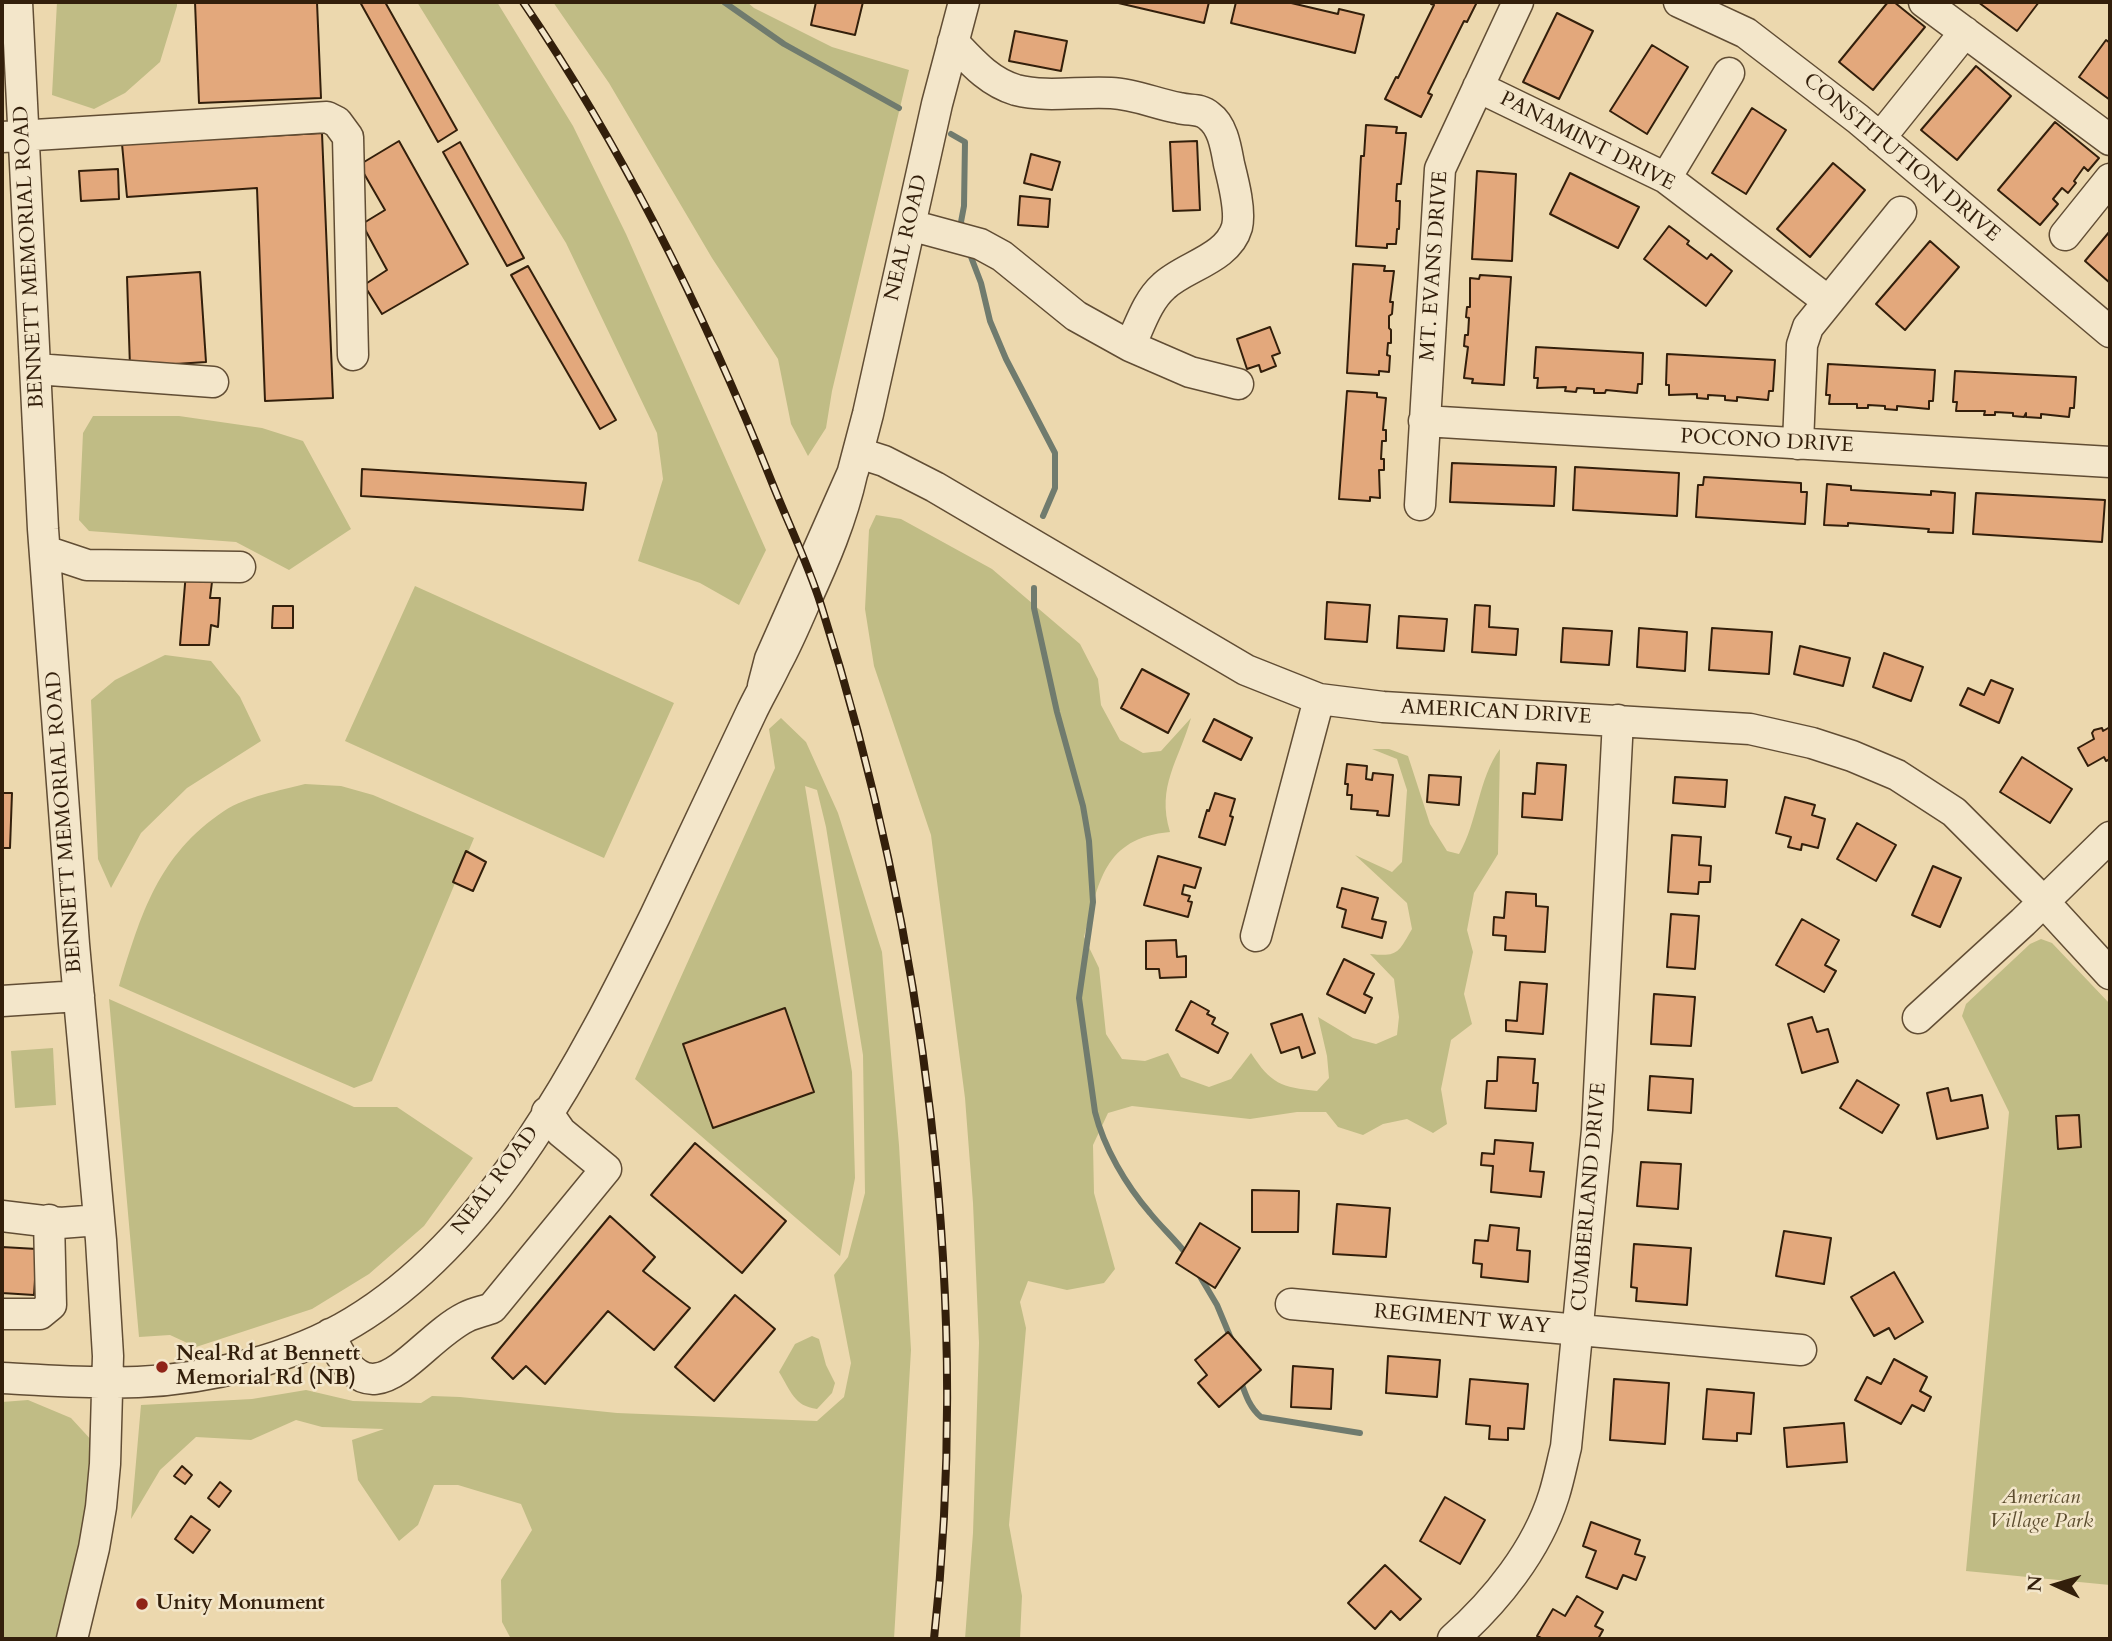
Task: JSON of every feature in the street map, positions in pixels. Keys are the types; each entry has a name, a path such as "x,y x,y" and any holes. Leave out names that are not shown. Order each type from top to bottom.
{"street":[{"name":"BENNETT MEMORIAL ROAD","path":"17,2 13,136 27,165 45,551 107,1320 108,1382 101,1507 72,1639"},
{"name":"NEAL ROAD","path":"2,1378 108,1382 177,1379 243,1366 293,1351 351,1324 393,1296 440,1253 507,1172 547,1112 612,1004 705,814 763,686 781,654 845,506 964,2"},
{"name":"MT. EVANS DRIVE","path":"1420,505 1440,169 1518,2"},
{"name":"CONSTITUTION DRIVE","path":"1679,2 1746,33 1880,138 2110,332"},
{"path":"1924,2 2110,141"},
{"path":"1880,138 1965,32"},
{"path":"953,42 995,82 1016,90 1045,94 1123,94 1201,111 1211,117 1220,128 1235,188 1237,226 1229,241 1210,258 1165,284 1152,299 1130,346"},
{"path":"1666,178 1729,73"},
{"name":"PANAMINT DRIVE","path":"1478,86 1666,178 1828,301"},
{"path":"13,136 327,117 337,122 348,137 353,355"},
{"path":"2066,236 2110,179"},
{"path":"1798,444 1802,345 1808,327 1901,212"},
{"path":"910,225 967,241 1002,256 1076,316 1103,333 1189,372 1238,384"},
{"path":"36,369 213,382"},
{"name":"POCONO DRIVE","path":"1424,421 2110,462"},
{"name":"AMERICAN DRIVE","path":"855,464 884,461 935,487 1246,670 1320,699 1372,707 1750,729 1777,733 1852,756 1897,775 1954,812 2043,901 2110,974"},
{"path":"45,551 87,565 240,567"},
{"path":"1256,936 1320,699"},
{"name":"CUMBERLAND DRIVE","path":"1461,1637 1526,1556 1554,1496 1566,1447 1597,1130 1618,720"},
{"path":"1918,1018 2110,837"},
{"path":"2,1001 79,996"},
{"path":"330,1334 338,1355 355,1374 365,1379 376,1379 394,1372 466,1317 492,1308 606,1169 561,1132 547,1112"},
{"path":"2,1216 60,1223 99,1220"},
{"path":"2,1314 40,1314 51,1305 49,1220"},
{"name":"REGIMENT WAY","path":"1291,1304 1801,1350"}],"green space":[{"path":"57,2 177,2 177,6 160,62 125,93 94,109 52,95"},
{"path":"417,2 497,2 573,126 626,234 766,550 739,605 700,583 638,561 663,479 657,433 566,243"},
{"path":"553,2 747,2 832,47 909,70 832,391 826,428 808,456 791,424 778,359 712,258 609,83"},
{"path":"93,416 179,416 262,428 303,441 351,529 289,570 236,542 89,531 79,520 83,433"},
{"path":"876,515 901,519 992,569 1080,644 1098,679 1101,705 1120,740 1143,753 1161,751 1191,718 1167,787 1166,816 1170,832 1130,843 1117,854 1100,882 1084,937 1099,968 1106,1034 1122,1059 1145,1061 1168,1053 1181,1077 1209,1087 1231,1079 1251,1053 1271,1078 1294,1088 1317,1091 1329,1078 1318,1017 1353,1038 1376,1044 1397,1035 1399,1017 1394,979 1370,954 1392,954 1400,948 1412,929 1407,903 1355,855 1392,872 1402,862 1407,790 1397,759 1372,749 1389,749 1408,756 1430,824 1447,851 1459,854 1487,773 1500,749 1498,854 1474,893 1467,930 1473,952 1464,994 1472,1024 1451,1040 1441,1089 1447,1124 1433,1133 1407,1119 1383,1124 1363,1135 1338,1127 1326,1112 1297,1112 1250,1119 1132,1106 1108,1113 1093,1145 1094,1193 1115,1269 1104,1283 1067,1290 1028,1281 1020,1302 1026,1328 1009,1525 1022,1596 1020,1639 965,1639 973,1533 979,1343 965,1098 931,835 874,666 865,609 869,530"},
{"path":"415,586 674,703 604,858 345,741"},
{"path":"165,655 211,661 240,697 261,741 187,788 141,833 111,888 98,859 91,700 115,680"},
{"path":"781,718 806,742 838,813 882,952 899,1145 911,1350 894,1639 511,1639 502,1622 501,1580 532,1530 521,1504 458,1485 434,1485 418,1525 399,1541 358,1480 352,1440 384,1429 322,1427 296,1420 251,1440 196,1437 160,1470 131,1519 141,1405 252,1399 306,1390 353,1401 421,1403 432,1396 460,1397 617,1413 817,1421 844,1397 851,1363 834,1275 848,1257 865,1193 863,1055 826,827 817,790 805,786 852,1072 855,1178 840,1256 635,1079 775,768 769,729"},
{"path":"305,784 341,786 373,795 474,838 372,1081 354,1088 119,986 144,911 155,888 183,847 201,828 233,806 263,794"},
{"name":"American Village Park","path":"2041,939 2052,943 2110,1004 2110,1585 1966,1571 2009,1112 1962,1016 1966,1004 2030,944"},
{"path":"109,999 354,1107 397,1107 473,1158 424,1226 369,1274 312,1309 196,1347 170,1335 139,1337"},
{"path":"53,1048 56,1105 15,1108 11,1051"},
{"path":"812,1336 819,1339 826,1365 835,1383 832,1393 817,1409 798,1401 779,1372 795,1344"},
{"path":"28,1400 71,1418 94,1443 83,1592 64,1639 2,1639 2,1402"}],"building":[{"path":"195,2 317,2 321,98 199,103"},
{"path":"360,2 385,2 457,130 438,142"},
{"path":"816,2 863,2 855,35 811,25"},
{"path":"1114,2 1209,2 1204,23"},
{"path":"1236,2 1287,2 1338,14 1339,9 1364,15 1355,53 1231,23"},
{"path":"1432,2 1477,2 1467,22 1464,21 1428,93 1432,95 1421,117 1385,99 1434,5"},
{"path":"1888,2 1894,2 1925,27 1873,90 1839,62"},
{"path":"1978,2 2039,2 2017,31"},
{"path":"1557,13 1593,31 1559,99 1523,82"},
{"path":"1015,31 1067,41 1061,71 1009,61"},
{"path":"2106,40 2110,43 2110,100 2079,77"},
{"path":"1652,45 1688,67 1647,134 1610,111"},
{"path":"1976,66 2011,96 1957,160 1921,130"},
{"path":"1752,108 1786,130 1746,194 1712,173"},
{"path":"2055,122 2099,158 2088,171 2084,167 2068,193 2062,188 2053,199 2058,204 2040,225 1998,190"},
{"path":"1366,125 1397,127 1396,133 1406,133 1401,184 1397,184 1396,201 1400,201 1399,229 1396,244 1387,244 1387,248 1356,246 1361,156 1364,156"},
{"path":"322,133 333,398 265,401 257,188 127,197 122,144"},
{"path":"399,141 468,264 382,314 364,285 387,270 362,224 385,210 359,165"},
{"path":"1197,141 1200,210 1173,211 1170,142"},
{"path":"460,142 524,258 507,266 443,152"},
{"path":"1031,154 1060,162 1052,190 1024,183"},
{"path":"1833,163 1865,190 1810,257 1777,229"},
{"path":"118,169 119,199 81,201 79,171"},
{"path":"1477,171 1516,174 1512,261 1472,259"},
{"path":"1570,173 1639,207 1618,248 1550,214"},
{"path":"1020,196 1050,199 1048,227 1018,225"},
{"path":"1669,226 1707,259 1711,254 1732,271 1706,306 1644,259"},
{"path":"2110,231 2110,283 2085,261"},
{"path":"1930,241 1959,267 1905,330 1876,304"},
{"path":"1353,264 1385,266 1384,271 1394,271 1390,302 1393,302 1392,314 1389,316 1391,343 1388,343 1387,355 1390,356 1389,372 1379,371 1379,375 1347,373"},
{"path":"528,266 616,420 600,429 511,275"},
{"path":"200,272 206,362 130,367 127,277"},
{"path":"1480,275 1511,277 1504,385 1472,383 1473,379 1464,378 1468,347 1464,346 1465,335 1468,335 1469,318 1466,317 1467,307 1470,307 1470,278 1479,279"},
{"path":"1270,327 1280,353 1272,356 1276,366 1261,372 1259,365 1247,369 1237,339"},
{"path":"1536,347 1643,353 1642,384 1638,384 1637,393 1606,390 1605,393 1594,393 1594,389 1577,388 1576,392 1565,391 1566,387 1537,388 1538,378 1534,378"},
{"path":"1667,354 1775,360 1773,391 1769,391 1768,400 1737,397 1737,401 1725,400 1725,396 1708,395 1708,399 1697,398 1697,394 1669,395 1669,385 1666,385"},
{"path":"1828,364 1935,370 1933,401 1929,401 1929,409 1897,406 1897,410 1885,409 1885,406 1868,405 1868,408 1857,408 1857,404 1829,404 1830,395 1826,395"},
{"path":"1955,371 2076,377 2074,408 2070,408 2069,417 2041,414 2041,418 2026,417 2026,413 2024,417 2013,416 2013,413 1995,412 1995,415 1984,415 1985,411 1956,411 1957,402 1953,402"},
{"path":"1347,391 1377,393 1377,397 1386,398 1383,430 1386,430 1386,441 1382,441 1381,459 1384,459 1384,470 1379,470 1380,498 1370,497 1370,501 1339,499"},
{"path":"1452,463 1556,467 1554,506 1450,502"},
{"path":"1575,467 1679,473 1677,516 1573,510"},
{"path":"362,469 586,483 583,510 361,496"},
{"path":"1704,477 1801,483 1801,492 1807,492 1805,524 1696,517 1698,485 1703,485"},
{"path":"1827,484 1851,486 1851,490 1931,495 1931,491 1955,493 1953,533 1848,523 1848,526 1824,525"},
{"path":"1976,493 2105,500 2102,542 1973,534"},
{"path":"186,572 213,574 210,598 220,598 218,627 211,625 209,645 180,645"},
{"path":"1327,602 1370,605 1367,642 1325,639"},
{"path":"1475,605 1490,606 1489,627 1518,629 1516,655 1472,652"},
{"path":"273,606 293,606 293,628 272,628"},
{"path":"1399,616 1447,619 1444,651 1397,648"},
{"path":"1563,628 1612,631 1609,665 1561,662"},
{"path":"1639,628 1687,632 1685,671 1637,667"},
{"path":"1712,628 1772,632 1769,674 1709,670"},
{"path":"1800,646 1850,658 1843,686 1794,674"},
{"path":"1884,653 1923,667 1911,701 1873,687"},
{"path":"1142,669 1189,694 1168,733 1121,708"},
{"path":"1991,680 2013,689 1999,723 1960,705 1968,688 1984,695"},
{"path":"1214,719 1252,738 1241,760 1203,741"},
{"path":"2110,727 2110,759 2106,761 2104,757 2088,766 2078,748 2094,739 2094,730 2102,728 2103,731"},
{"path":"2022,757 2072,789 2050,823 2000,792"},
{"path":"1537,763 1566,765 1562,820 1522,817 1523,793 1535,794"},
{"path":"1347,764 1367,766 1366,779 1372,780 1373,773 1393,775 1389,816 1377,815 1378,811 1351,809 1352,795 1347,795 1348,784 1345,784"},
{"path":"1429,775 1461,777 1459,805 1427,802"},
{"path":"1675,777 1727,780 1725,807 1673,803"},
{"path":"2,793 12,793 10,848 2,848"},
{"path":"1215,793 1235,799 1225,845 1199,837"},
{"path":"1785,797 1815,805 1812,815 1825,819 1818,848 1802,844 1801,850 1788,847 1791,837 1776,833"},
{"path":"1857,823 1896,845 1876,881 1837,859"},
{"path":"1672,835 1701,837 1699,865 1711,866 1710,882 1699,882 1698,894 1668,892"},
{"path":"466,851 486,862 473,891 453,882"},
{"path":"1158,856 1201,868 1195,888 1184,885 1182,894 1190,896 1188,901 1192,902 1188,917 1144,905"},
{"path":"1933,866 1961,878 1940,927 1912,915"},
{"path":"1342,888 1378,898 1372,919 1386,922 1382,938 1342,927 1346,910 1337,907"},
{"path":"1506,892 1536,894 1536,906 1548,907 1545,952 1505,950 1506,936 1493,935 1494,917 1504,918"},
{"path":"1671,914 1699,916 1695,969 1667,967"},
{"path":"1802,919 1839,940 1825,965 1836,971 1824,992 1776,965"},
{"path":"1176,940 1177,957 1186,956 1186,977 1160,978 1159,969 1146,969 1146,941"},
{"path":"1344,959 1374,974 1364,994 1372,998 1365,1013 1327,994"},
{"path":"1520,982 1547,984 1543,1034 1506,1031 1506,1020 1517,1021"},
{"path":"1654,994 1695,997 1691,1046 1651,1044"},
{"path":"1191,1001 1209,1011 1207,1014 1215,1018 1212,1024 1228,1033 1218,1053 1176,1030"},
{"path":"785,1008 814,1092 713,1128 683,1044"},
{"path":"1302,1014 1315,1053 1302,1058 1299,1047 1281,1053 1271,1024"},
{"path":"1812,1017 1817,1032 1828,1029 1838,1062 1802,1073 1788,1024"},
{"path":"1498,1057 1535,1059 1533,1083 1538,1083 1536,1111 1485,1108 1487,1081 1497,1081"},
{"path":"1650,1076 1693,1079 1691,1113 1648,1110"},
{"path":"1857,1080 1899,1105 1882,1133 1840,1108"},
{"path":"1948,1088 1951,1101 1982,1095 1988,1128 1937,1139 1927,1093"},
{"path":"2079,1115 2081,1147 2058,1149 2056,1116"},
{"path":"1495,1140 1533,1143 1530,1171 1544,1172 1541,1197 1491,1192 1493,1166 1481,1165 1482,1153 1494,1154"},
{"path":"695,1143 786,1221 742,1273 651,1195"},
{"path":"1641,1162 1681,1164 1678,1209 1637,1206"},
{"path":"1252,1190 1299,1191 1298,1232 1252,1232"},
{"path":"1337,1204 1390,1208 1386,1257 1333,1254"},
{"path":"610,1216 655,1257 643,1271 690,1308 654,1350 608,1311 545,1384 526,1366 513,1379 492,1358"},
{"path":"1200,1223 1240,1248 1215,1288 1176,1263"},
{"path":"1490,1225 1519,1228 1517,1250 1530,1251 1528,1282 1481,1277 1482,1264 1473,1263 1475,1240 1488,1241"},
{"path":"1784,1231 1831,1238 1824,1284 1776,1276"},
{"path":"1634,1244 1691,1248 1687,1305 1636,1301 1637,1288 1631,1287"},
{"path":"2,1247 37,1249 34,1295 2,1293"},
{"path":"1894,1272 1923,1322 1895,1339 1889,1328 1874,1336 1851,1297"},
{"path":"735,1295 775,1329 714,1401 675,1367"},
{"path":"1228,1332 1261,1370 1219,1407 1198,1383 1207,1375 1195,1360"},
{"path":"1388,1356 1440,1360 1437,1397 1386,1393"},
{"path":"1894,1359 1927,1377 1920,1391 1931,1397 1924,1411 1912,1405 1901,1424 1855,1400 1867,1377 1881,1384"},
{"path":"1293,1366 1333,1369 1331,1409 1291,1407"},
{"path":"1470,1379 1528,1384 1524,1429 1508,1428 1508,1440 1489,1439 1490,1426 1466,1424"},
{"path":"1614,1379 1669,1383 1665,1444 1610,1440"},
{"path":"1707,1389 1754,1393 1751,1434 1737,1433 1737,1441 1703,1439"},
{"path":"1844,1423 1847,1462 1787,1467 1784,1428"},
{"path":"182,1466 192,1475 185,1484 174,1476"},
{"path":"220,1482 231,1491 219,1507 208,1498"},
{"path":"1445,1497 1485,1520 1460,1564 1420,1541"},
{"path":"191,1516 210,1530 193,1553 175,1539"},
{"path":"1591,1522 1640,1540 1635,1554 1645,1557 1636,1580 1623,1575 1617,1589 1586,1577 1596,1551 1583,1546"},
{"path":"1385,1565 1421,1599 1400,1620 1391,1611 1375,1629 1348,1603"},
{"path":"1577,1596 1603,1612 1595,1626 1603,1630 1598,1639 1543,1639 1537,1636 1553,1609 1565,1616"}],"waterway":[{"path":"724,2 784,44 899,108"},
{"path":"951,134 965,142 964,206 961,222 964,232"},
{"path":"968,249 981,283 990,321 1006,359 1055,453 1055,488 1043,516"},
{"path":"1034,588 1034,608 1057,712 1083,806 1089,841 1093,902 1079,998 1095,1112 1104,1139 1124,1178 1187,1255"},
{"path":"1198,1273 1217,1305 1232,1341"},
{"path":"1240,1379 1250,1404 1261,1417 1360,1433"}],"railway":[{"path":"523,2 596,117 629,176 720,359 810,575 857,730 888,857 912,986 931,1117 942,1248 947,1379 944,1510 934,1639"}],"place":[{"name":"Neal Rd at Bennett Memorial Rd (NB)","path":"162,1367"},
{"name":"Unity Monument","path":"142,1604"}]}
